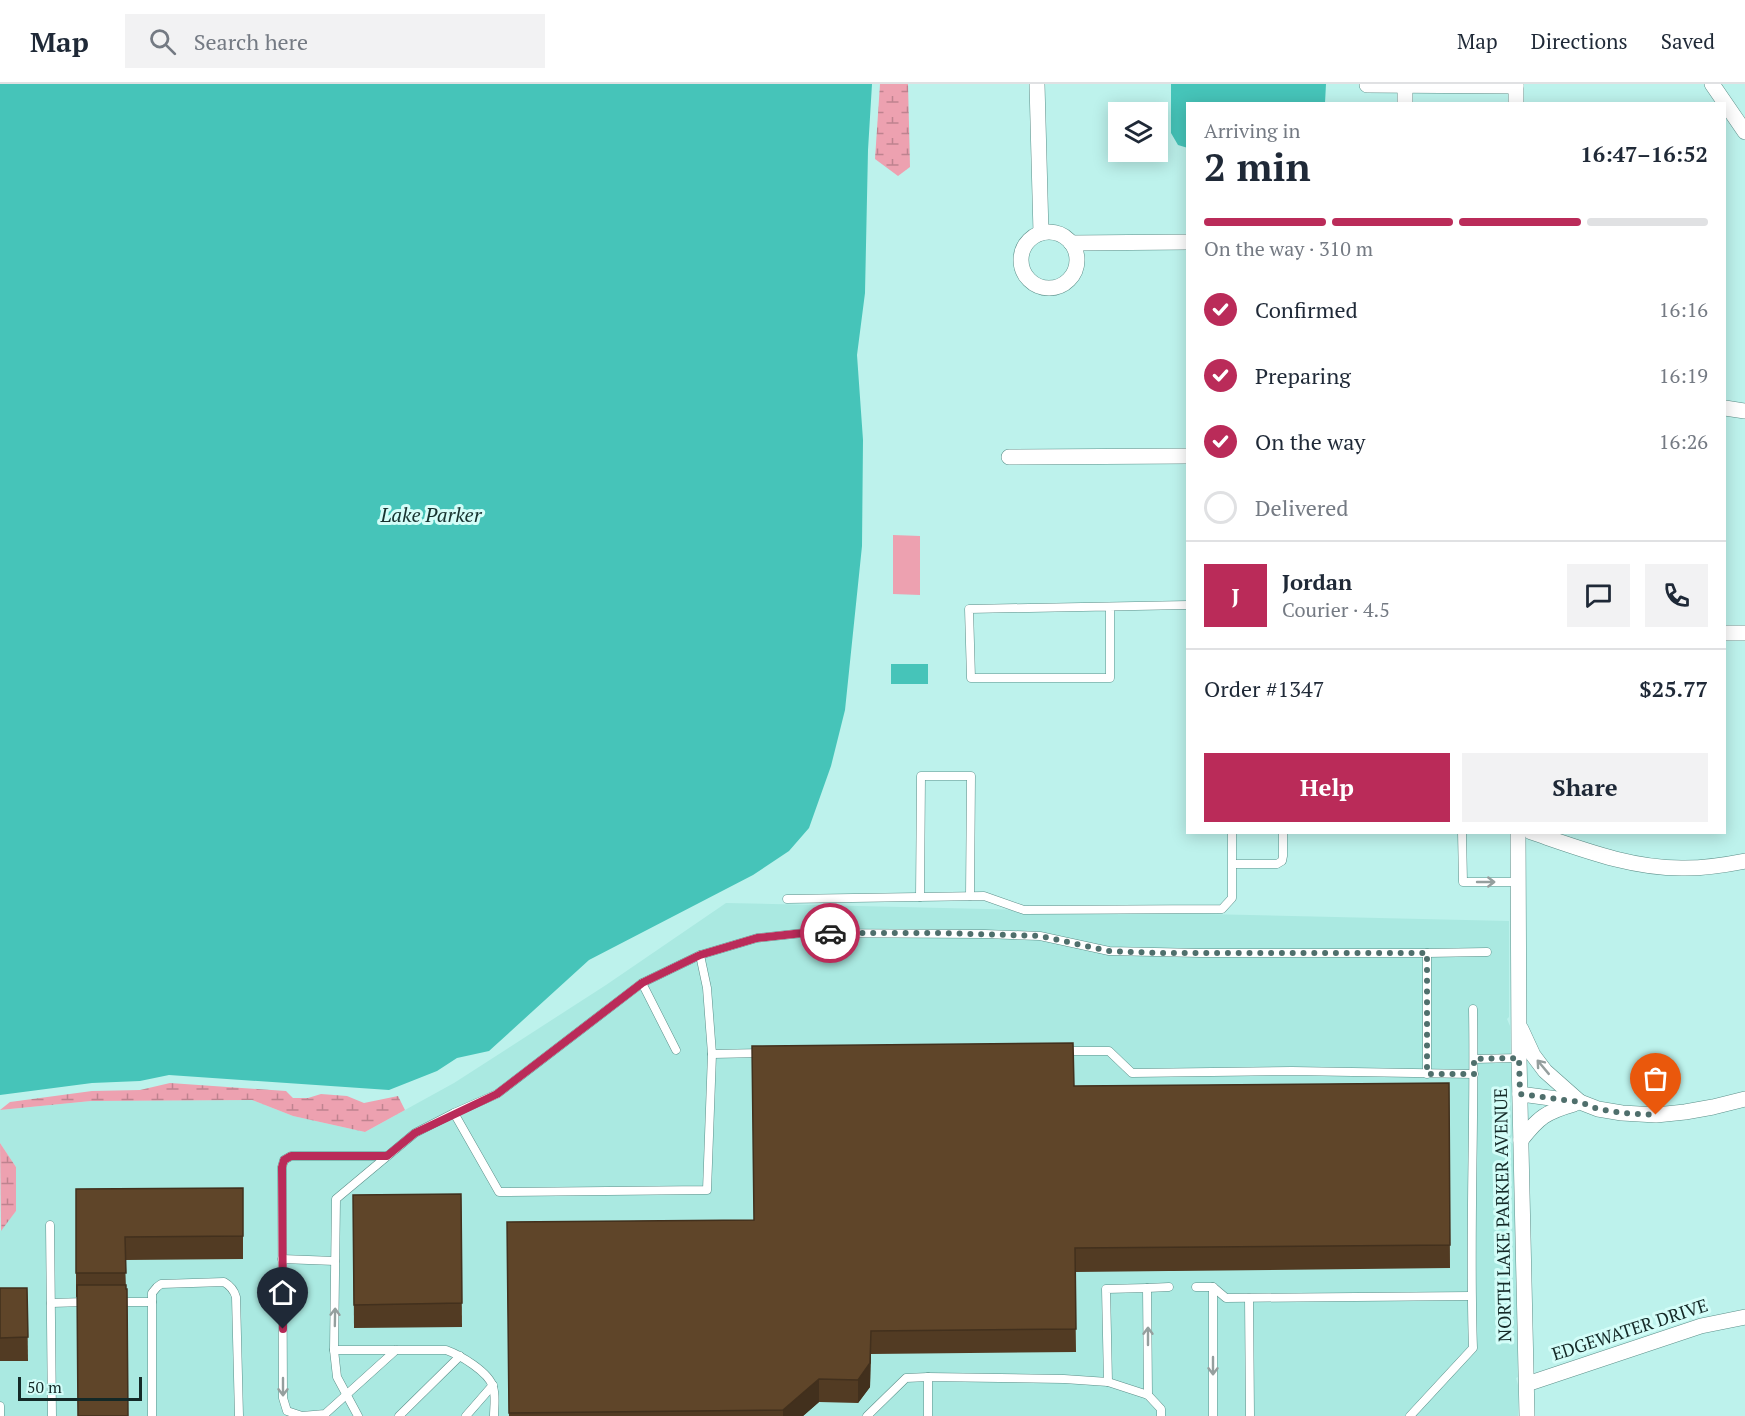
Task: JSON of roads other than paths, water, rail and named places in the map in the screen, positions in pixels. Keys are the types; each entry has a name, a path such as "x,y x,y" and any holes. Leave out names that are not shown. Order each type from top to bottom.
{"street":[{"path":"1037,84 1041,233"},
{"path":"1712,84 1724,102"},
{"path":"1366,85 1516,85 1516,102"},
{"path":"1405,86 1406,102"},
{"path":"1726,104 1745,132"},
{"path":"1041,233 1058,233 1071,243 1076,250 1076,268 1066,283 1049,289 1032,283 1026,277 1020,260 1026,243 1032,237 1041,233"},
{"path":"1071,243 1186,242"},
{"path":"1726,408 1745,411"},
{"path":"1009,457 1186,456"},
{"path":"1726,633 1745,633"},
{"name":"NORTH LAKE PARKER AVENUE","path":"1518,834 1518,1023 1527,1416"},
{"path":"1537,834 1627,863 1682,869 1705,868 1745,861"},
{"path":"1518,1023 1533,1054 1545,1071 1580,1102"},
{"path":"1520,1094 1580,1102 1598,1109 1622,1113 1656,1115 1713,1107 1745,1099"},
{"path":"1521,1140 1536,1121 1547,1113 1580,1102"},
{"name":"EDGEWATER DRIVE","path":"1527,1384 1701,1326 1745,1317"}],"lane":[{"path":"1110,607 1110,678 971,678 969,609 1186,605"},
{"path":"920,897 921,776 971,776 970,896"},
{"path":"787,899 984,896 1024,910 1222,909 1232,898 1232,834"},
{"path":"1233,864 1276,864 1282,861 1283,834"},
{"path":"1462,834 1462,882 1518,882"},
{"path":"358,1416 336,1377 334,1350 336,1199 415,1133 497,1094 642,983 700,955 757,938 803,933 1040,936 1109,951 1157,953 1486,952"},
{"path":"1427,953 1427,1074"},
{"path":"454,1113 499,1192 707,1190 712,1054 706,988 700,955"},
{"path":"642,983 675,1050"},
{"path":"1410,1416 1473,1348 1471,1296 1473,1009"},
{"path":"1053,1051 1109,1051 1132,1073 1292,1071 1474,1074"},
{"path":"712,1054 769,1053"},
{"path":"1474,1059 1519,1058"},
{"path":"387,1156 291,1156 284,1160 282,1167 283,1398 287,1411 302,1416 325,1414 396,1350"},
{"path":"50,1225 52,1416"},
{"path":"282,1259 335,1261"},
{"path":"152,1416 152,1293 161,1284 224,1282 230,1286 236,1297 238,1416"},
{"path":"1108,1382 1106,1289 1169,1287"},
{"path":"1196,1287 1213,1287 1226,1298 1471,1296"},
{"path":"1213,1287 1213,1416"},
{"path":"1147,1288 1148,1395"},
{"path":"1249,1298 1250,1416"},
{"path":"51,1303 96,1302"},
{"path":"107,1302 152,1302"},
{"path":"334,1350 446,1350 460,1356 489,1378 493,1386 494,1416"},
{"path":"399,1416 460,1356"},
{"path":"927,1377 928,1416"},
{"path":"867,1416 906,1378 927,1377 1108,1382 1148,1395 1161,1409 1161,1416"},
{"path":"466,1416 493,1386"},
{"path":"0,1406 0,1416"}],"water":[{"name":"Lake Parker","path":"0,84 872,84 865,293 857,355 863,440 862,546 845,710 831,766 809,828 789,851 753,875 589,960 489,1051 457,1058 437,1071 389,1090 169,1075 140,1081 92,1083 0,1095"},
{"path":"1171,84 1326,84 1325,102 1186,102 1186,147 1178,145 1171,133"},
{"path":"891,664 928,664 928,684 891,684"}]}
